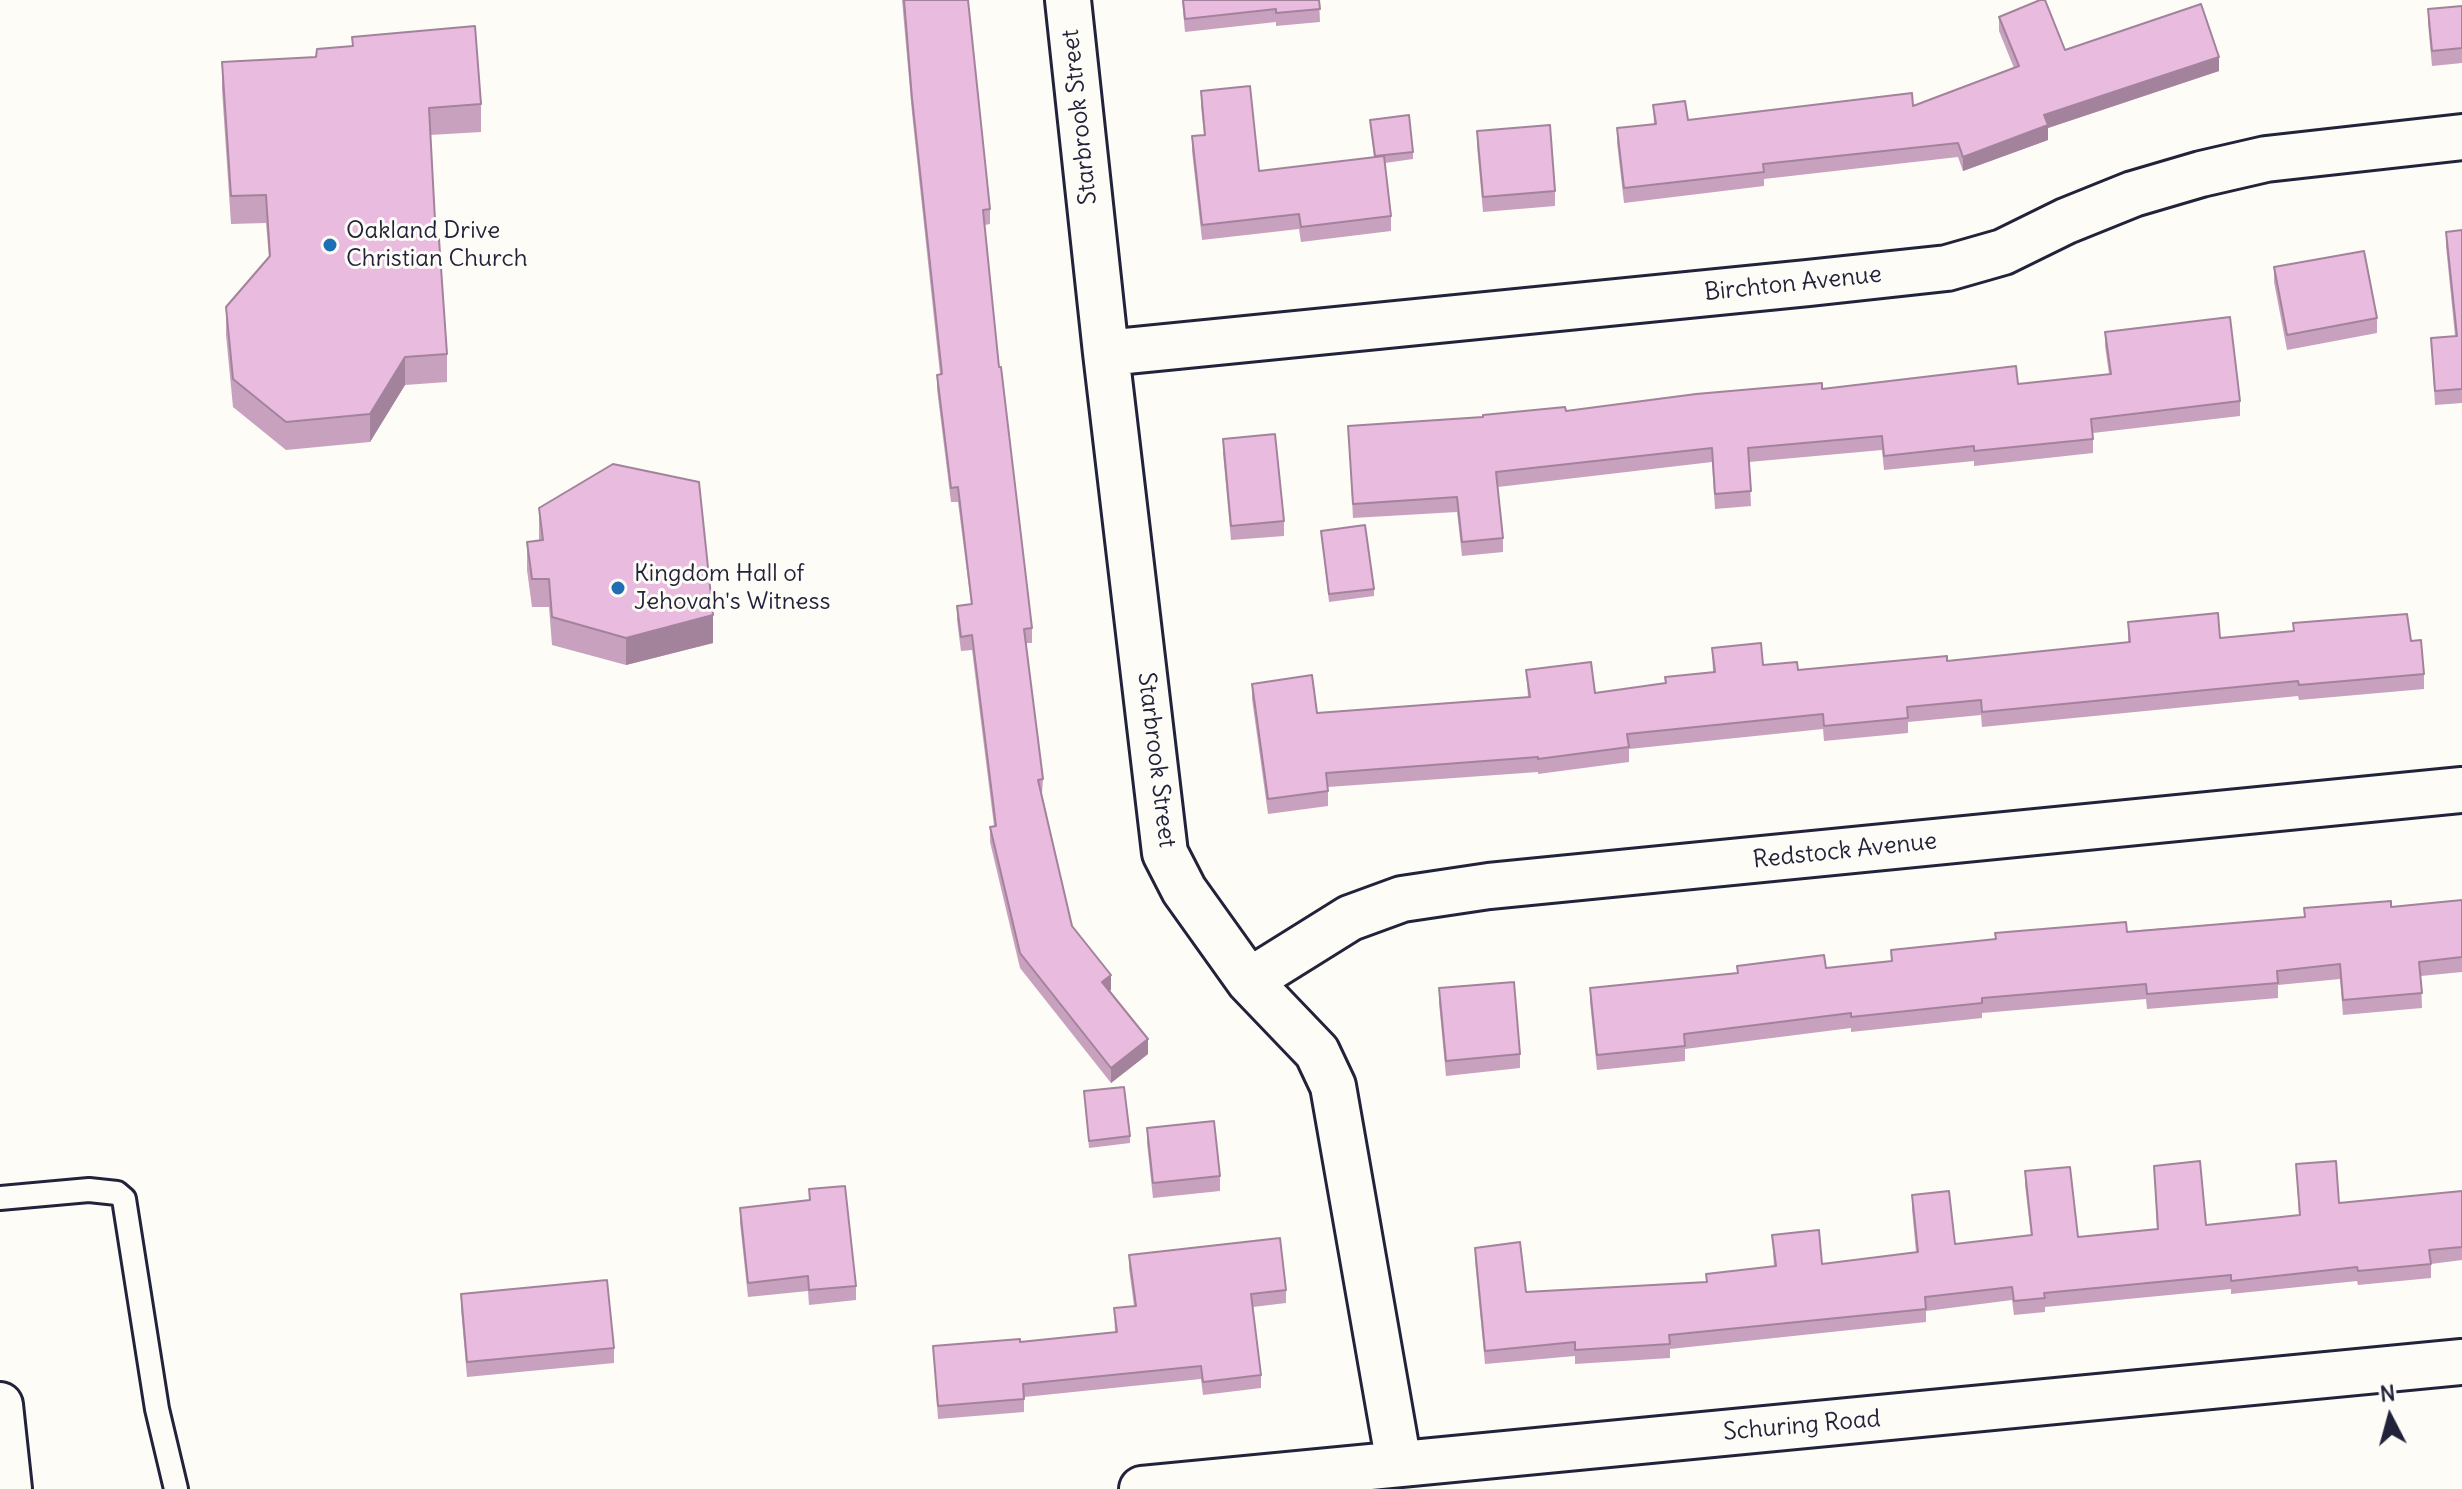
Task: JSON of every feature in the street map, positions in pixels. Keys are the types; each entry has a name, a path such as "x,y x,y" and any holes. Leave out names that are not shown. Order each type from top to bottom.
{"street":[{"name":"Starbrook Street","path":"1068,0 1165,853 1184,890 1249,981 1317,1052 1333,1086 1399,1464"},
{"name":"Birchton Avenue","path":"1106,353 1947,268 2003,252 2120,199 2201,174 2266,159 2462,137"},
{"name":"Redstock Avenue","path":"1249,981 1350,918 1402,899 1489,886 2462,790"},
{"name":"Schuring Road","path":"1142,1489 2462,1362"},
{"path":"0,1405 9,1489"}],"lane":[{"path":"0,1198 89,1190 117,1193 124,1199 157,1409 176,1489"}],"building":[{"path":"904,0 968,0 990,209 983,210 999,367 1032,628 1024,629 1043,779 1038,780 1072,926 1111,975 1102,982 1148,1039 1111,1068 1020,953 990,827 996,826 972,635 961,637 957,606 972,604 958,487 951,488 937,375 942,374"},
{"path":"1183,0 1319,0 1320,9 1276,13 1276,9 1185,19"},
{"path":"2045,0 2065,50 2201,4 2219,57 2044,115 2048,125 1963,157 1958,143 1763,164 1764,172 1624,188 1617,128 1656,124 1653,105 1685,101 1688,120 1912,93 1913,106 2019,66 1999,17"},
{"path":"2462,6 2462,48 2432,51 2428,9"},
{"name":"Oakland Drive Christian Church","path":"475,26 481,104 429,108 436,239 439,239 447,354 405,357 370,414 286,422 233,379 226,307 270,256 266,195 231,196 222,62 316,57 317,49 353,46 352,37"},
{"path":"1250,86 1259,171 1384,156 1391,216 1301,227 1299,214 1202,225 1192,136 1205,135 1201,91"},
{"path":"1409,115 1413,152 1375,156 1370,120"},
{"path":"1550,125 1555,191 1483,197 1477,131"},
{"path":"2462,230 2462,389 2435,391 2431,338 2457,336 2446,232"},
{"path":"2364,251 2377,318 2287,335 2274,267"},
{"path":"2230,317 2240,401 2091,419 2093,439 1974,451 1974,446 1884,456 1882,436 1748,448 1751,491 1715,494 1712,448 1496,472 1503,538 1462,542 1457,497 1353,504 1348,426 1483,417 1565,407 1566,411 1696,394 1822,383 1822,389 2016,366 2018,384 2111,374 2105,332"},
{"path":"1275,434 1284,521 1231,526 1223,439"},
{"name":"Kingdom Hall of Jehovah's Witness","path":"613,464 699,482 713,615 626,638 552,617 549,579 532,579 527,542 543,540 539,508"},
{"path":"1365,525 1374,589 1329,594 1321,531"},
{"path":"2218,613 2220,638 2294,631 2293,623 2407,614 2411,641 2421,640 2424,674 2299,685 2298,681 1982,712 1981,700 1907,707 1908,718 1824,726 1823,714 1627,734 1629,747 1538,759 1326,773 1328,791 1268,799 1252,684 1312,675 1317,713 1530,697 1526,670 1591,662 1595,693 1666,683 1665,677 1715,672 1712,648 1761,643 1763,665 1797,662 1798,670 1947,656 1947,661 2130,642 2128,622"},
{"path":"2462,900 2462,957 2419,962 2422,993 2343,1000 2340,964 2277,971 2278,983 2147,994 2146,984 1982,998 1982,1003 1851,1017 1851,1013 1684,1034 1685,1046 1597,1055 1590,988 1738,973 1737,966 1824,955 1826,968 1892,961 1891,950 1996,939 1995,933 2126,922 2127,932 2305,917 2304,908 2391,901 2391,907"},
{"path":"1514,982 1520,1054 1446,1061 1439,988"},
{"path":"1124,1087 1130,1136 1089,1141 1084,1091"},
{"path":"1214,1121 1220,1176 1153,1183 1147,1128"},
{"path":"2200,1161 2206,1225 2300,1215 2296,1164 2336,1161 2339,1203 2462,1191 2462,1247 2429,1250 2431,1264 2358,1271 2357,1267 2231,1281 2231,1275 2044,1293 2045,1298 2014,1301 2012,1287 1925,1297 1926,1309 1669,1335 1670,1344 1575,1350 1575,1342 1485,1351 1475,1248 1520,1242 1526,1292 1707,1282 1706,1274 1776,1266 1772,1235 1819,1230 1822,1264 1918,1252 1912,1195 1949,1191 1955,1244 2032,1235 2025,1171 2070,1167 2078,1237 2158,1229 2154,1166"},
{"path":"845,1186 856,1286 809,1290 808,1276 748,1283 740,1208 810,1200 809,1189"},
{"path":"1280,1238 1286,1290 1251,1294 1261,1375 1203,1382 1201,1366 1023,1384 1024,1399 938,1406 933,1346 1020,1339 1020,1342 1117,1332 1114,1308 1136,1306 1129,1255"},
{"path":"607,1280 614,1348 467,1362 461,1294"}],"place":[{"name":"Oakland Drive Christian Church","path":"330,245"},
{"name":"Kingdom Hall of Jehovah's Witness","path":"618,588"}]}
